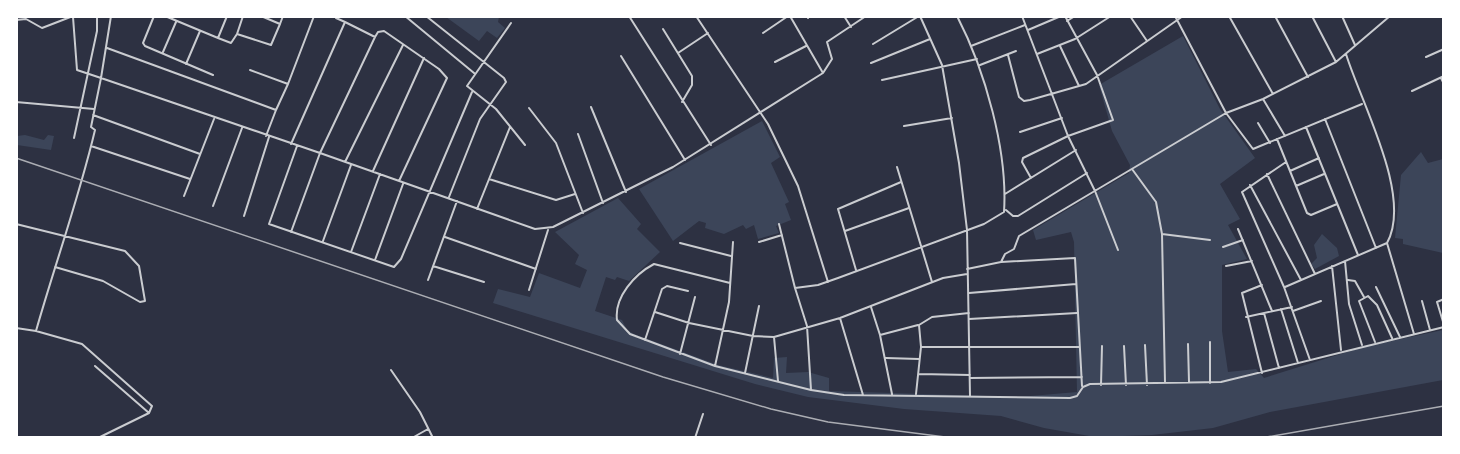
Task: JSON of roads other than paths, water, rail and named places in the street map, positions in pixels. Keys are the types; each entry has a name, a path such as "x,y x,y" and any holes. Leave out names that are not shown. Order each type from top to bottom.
{"street":[{"path":"74,138 97,16"},
{"path":"36,331 63,237 79,194 95,130 91,127 111,16"},
{"path":"154,16 143,45 213,75"},
{"path":"165,16 231,43 237,34 243,16"},
{"path":"218,38 227,16"},
{"path":"261,16 280,24"},
{"path":"237,34 269,46 284,16"},
{"path":"244,216 276,110 314,16"},
{"path":"405,16 474,73"},
{"path":"426,16 506,82 480,119 448,198"},
{"path":"629,16 711,145"},
{"path":"696,16 761,111 798,186 828,282"},
{"path":"763,33 789,16 824,73"},
{"path":"844,16 851,27"},
{"path":"18,19 26,19 42,28 73,17 76,68 79,72 373,171 535,229 549,229 686,160 824,73 830,67 832,59 827,42 866,16"},
{"path":"873,44 919,16 942,65 953,118 967,230 970,396"},
{"path":"795,288 828,282 967,230 1000,216 1005,208 998,146 980,65 957,16"},
{"path":"1022,16 1068,136 1088,173 1118,250"},
{"path":"1028,30 1063,16 1097,75 1113,121 1068,136 1022,159 1031,178"},
{"path":"1067,21 1075,16"},
{"path":"1037,54 1075,39 1111,16"},
{"path":"1130,16 1147,41"},
{"path":"1175,16 1226,113 1253,149 1362,104"},
{"path":"1008,55 1022,100 1030,100 1079,86 1183,16"},
{"path":"1229,16 1273,94"},
{"path":"1275,16 1308,77"},
{"path":"1312,16 1336,62"},
{"path":"1342,16 1355,45"},
{"path":"1001,262 1005,254 1014,249 1019,236 1226,113 1263,99 1336,62 1390,16"},
{"path":"336,18 375,37"},
{"path":"163,52 176,21"},
{"path":"291,144 345,22"},
{"path":"511,23 467,86 489,104 525,145"},
{"path":"971,46 1026,25"},
{"path":"663,29 693,80 682,102"},
{"path":"186,64 200,30"},
{"path":"291,232 320,153 375,37 378,32 384,31 424,58 447,78 399,181"},
{"path":"678,54 708,33"},
{"path":"872,63 930,39"},
{"path":"345,162 403,45"},
{"path":"1059,45 1079,86"},
{"path":"775,62 806,46"},
{"path":"106,48 276,110"},
{"path":"1426,57 1443,49"},
{"path":"980,65 1016,51"},
{"path":"1284,287 1387,243 1392,234 1394,192 1346,54"},
{"path":"621,56 686,160"},
{"path":"373,171 424,58"},
{"path":"882,80 977,59"},
{"path":"250,70 288,84"},
{"path":"1412,91 1442,77 1443,84"},
{"path":"297,146 269,224 394,267 398,263 472,92"},
{"path":"1263,99 1285,136"},
{"path":"16,102 94,109"},
{"path":"591,107 626,192"},
{"path":"529,108 554,139 584,213"},
{"path":"93,115 200,154"},
{"path":"184,196 214,118"},
{"path":"904,126 953,118"},
{"path":"1020,132 1062,118"},
{"path":"1325,119 1376,248"},
{"path":"1258,123 1270,143"},
{"path":"1306,126 1358,255"},
{"path":"477,209 510,127"},
{"path":"213,206 242,128"},
{"path":"578,134 603,203"},
{"path":"1277,139 1309,215 1337,204"},
{"path":"91,146 190,179"},
{"path":"1004,195 1076,150"},
{"path":"1290,171 1319,158"},
{"path":"1286,162 1250,184 1242,194 1284,287 1310,360"},
{"path":"323,241 351,164"},
{"path":"897,167 932,282"},
{"path":"1132,169 1156,202 1162,234 1165,383"},
{"path":"1005,208 1013,216 1018,216 1088,173"},
{"path":"351,252 380,174"},
{"path":"1267,174 1315,274"},
{"path":"1296,186 1325,174"},
{"path":"489,179 556,200 575,194"},
{"path":"856,270 838,212 841,206 902,182"},
{"path":"375,260 404,183"},
{"path":"1250,184 1301,280"},
{"path":"428,280 446,237 457,201"},
{"path":"845,231 909,208"},
{"path":"16,224 63,237 118,248 132,256 139,266 145,301 140,302 103,281 54,267"},
{"path":"779,224 807,326 811,390"},
{"path":"529,290 549,229"},
{"path":"1238,229 1272,311"},
{"path":"1162,234 1210,240"},
{"path":"759,242 782,235"},
{"path":"446,237 536,269"},
{"path":"1224,247 1243,240"},
{"path":"715,366 730,283 733,242"},
{"path":"680,243 731,256"},
{"path":"1387,243 1414,334"},
{"path":"967,269 1001,262 1071,256 1076,261 1077,313 1083,388"},
{"path":"1226,266 1251,261"},
{"path":"1345,261 1349,304 1362,345"},
{"path":"730,283 659,264 641,273 627,288 616,316 619,324 627,332 680,354 715,366 811,390 863,395 1070,398 1077,396 1083,388 1090,384 1147,385 1210,382 1263,373 1341,350 1430,330 1443,326 1437,302 1443,299"},
{"path":"1332,266 1341,350"},
{"path":"434,267 484,282"},
{"path":"655,312 689,323 753,336 774,337 840,318 932,282 967,274"},
{"path":"1348,280 1354,280 1364,297"},
{"path":"969,293 1076,284"},
{"path":"1262,285 1242,293 1246,317 1263,373"},
{"path":"645,340 664,287 688,291"},
{"path":"1376,287 1400,337"},
{"path":"680,354 696,297"},
{"path":"1364,297 1372,298 1392,338"},
{"path":"1364,297 1360,303 1375,342"},
{"path":"1293,311 1321,301"},
{"path":"1422,301 1430,330"},
{"path":"746,373 759,306"},
{"path":"871,307 886,358 892,394"},
{"path":"1246,317 1292,307"},
{"path":"1281,309 1298,363"},
{"path":"1264,312 1280,368"},
{"path":"880,335 919,324 932,317 969,313"},
{"path":"969,319 1077,313"},
{"path":"840,318 863,395"},
{"path":"916,394 921,347 919,324"},
{"path":"16,328 70,339 91,350 149,402 152,409 149,413 98,438"},
{"path":"774,337 778,381"},
{"path":"1210,342 1210,382"},
{"path":"1188,344 1189,382"},
{"path":"1145,345 1147,385"},
{"path":"1101,385 1102,346"},
{"path":"1124,346 1126,385"},
{"path":"921,347 1079,347"},
{"path":"886,358 920,359"},
{"path":"95,366 149,413"},
{"path":"391,370 429,428 433,438"},
{"path":"919,374 970,377 1082,377"},
{"path":"695,438 703,414"},
{"path":"412,438 429,428"}],"railway":[{"path":"16,158 663,377 771,409 828,422 953,438"},
{"path":"1261,438 1444,406"}]}
